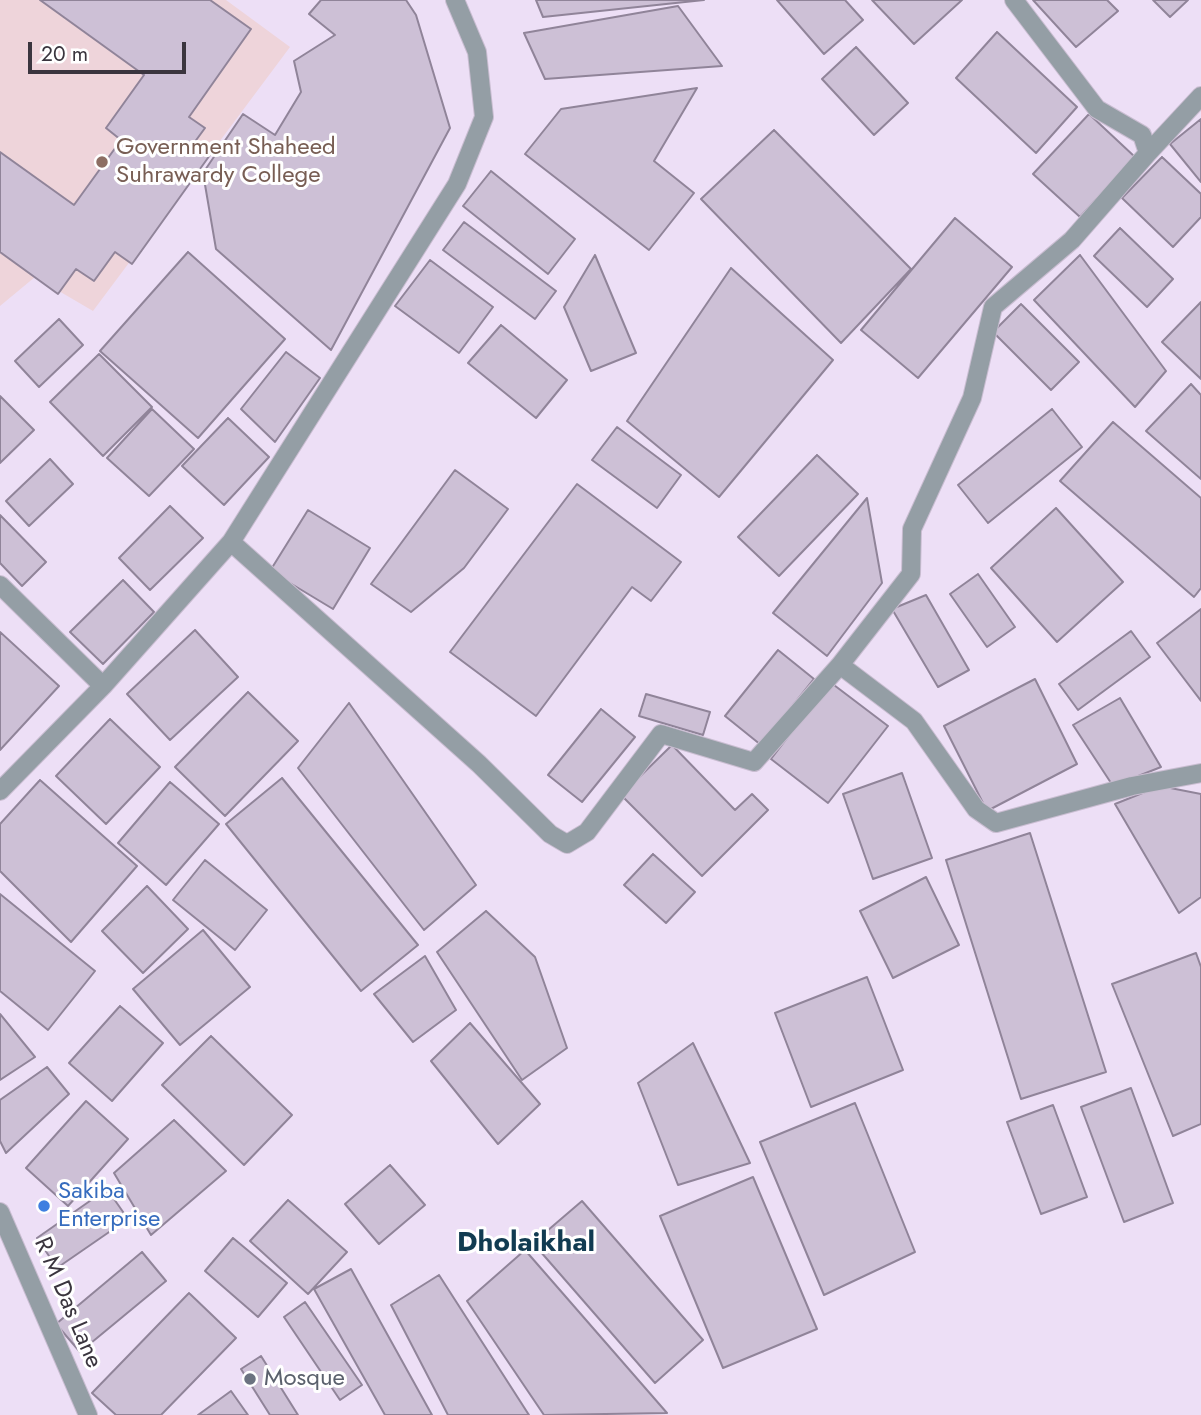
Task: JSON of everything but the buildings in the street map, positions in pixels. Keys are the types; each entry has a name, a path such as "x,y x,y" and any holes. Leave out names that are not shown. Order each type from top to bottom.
{"street":[{"path":"0,791 103,686 231,542 457,184 484,117 477,52 455,0"},
{"path":"1014,0 1097,109 1142,135 1148,153"},
{"path":"231,542 479,764 550,834 567,844 587,832 661,734 754,762 840,665 911,574 912,529 972,398 993,307 1072,240 1201,96"},
{"path":"0,585 103,686"},
{"path":"840,665 914,721 976,809 996,823 1132,786 1201,773"},
{"name":"R M Das Lane","path":"0,1212 88,1415"}],"shaded area":[{"name":"Government Shaheed Suhrawardy College","path":"0,0 226,0 290,47 93,311 35,277 0,306"}],"place":[{"name":"Government Shaheed Suhrawardy College","path":"102,162"},
{"name":"Sakiba Enterprise","path":"44,1206"},
{"name":"Mosque","path":"250,1379"}],"district":[{"name":"Dholaikhal","path":"526,1244"}]}
